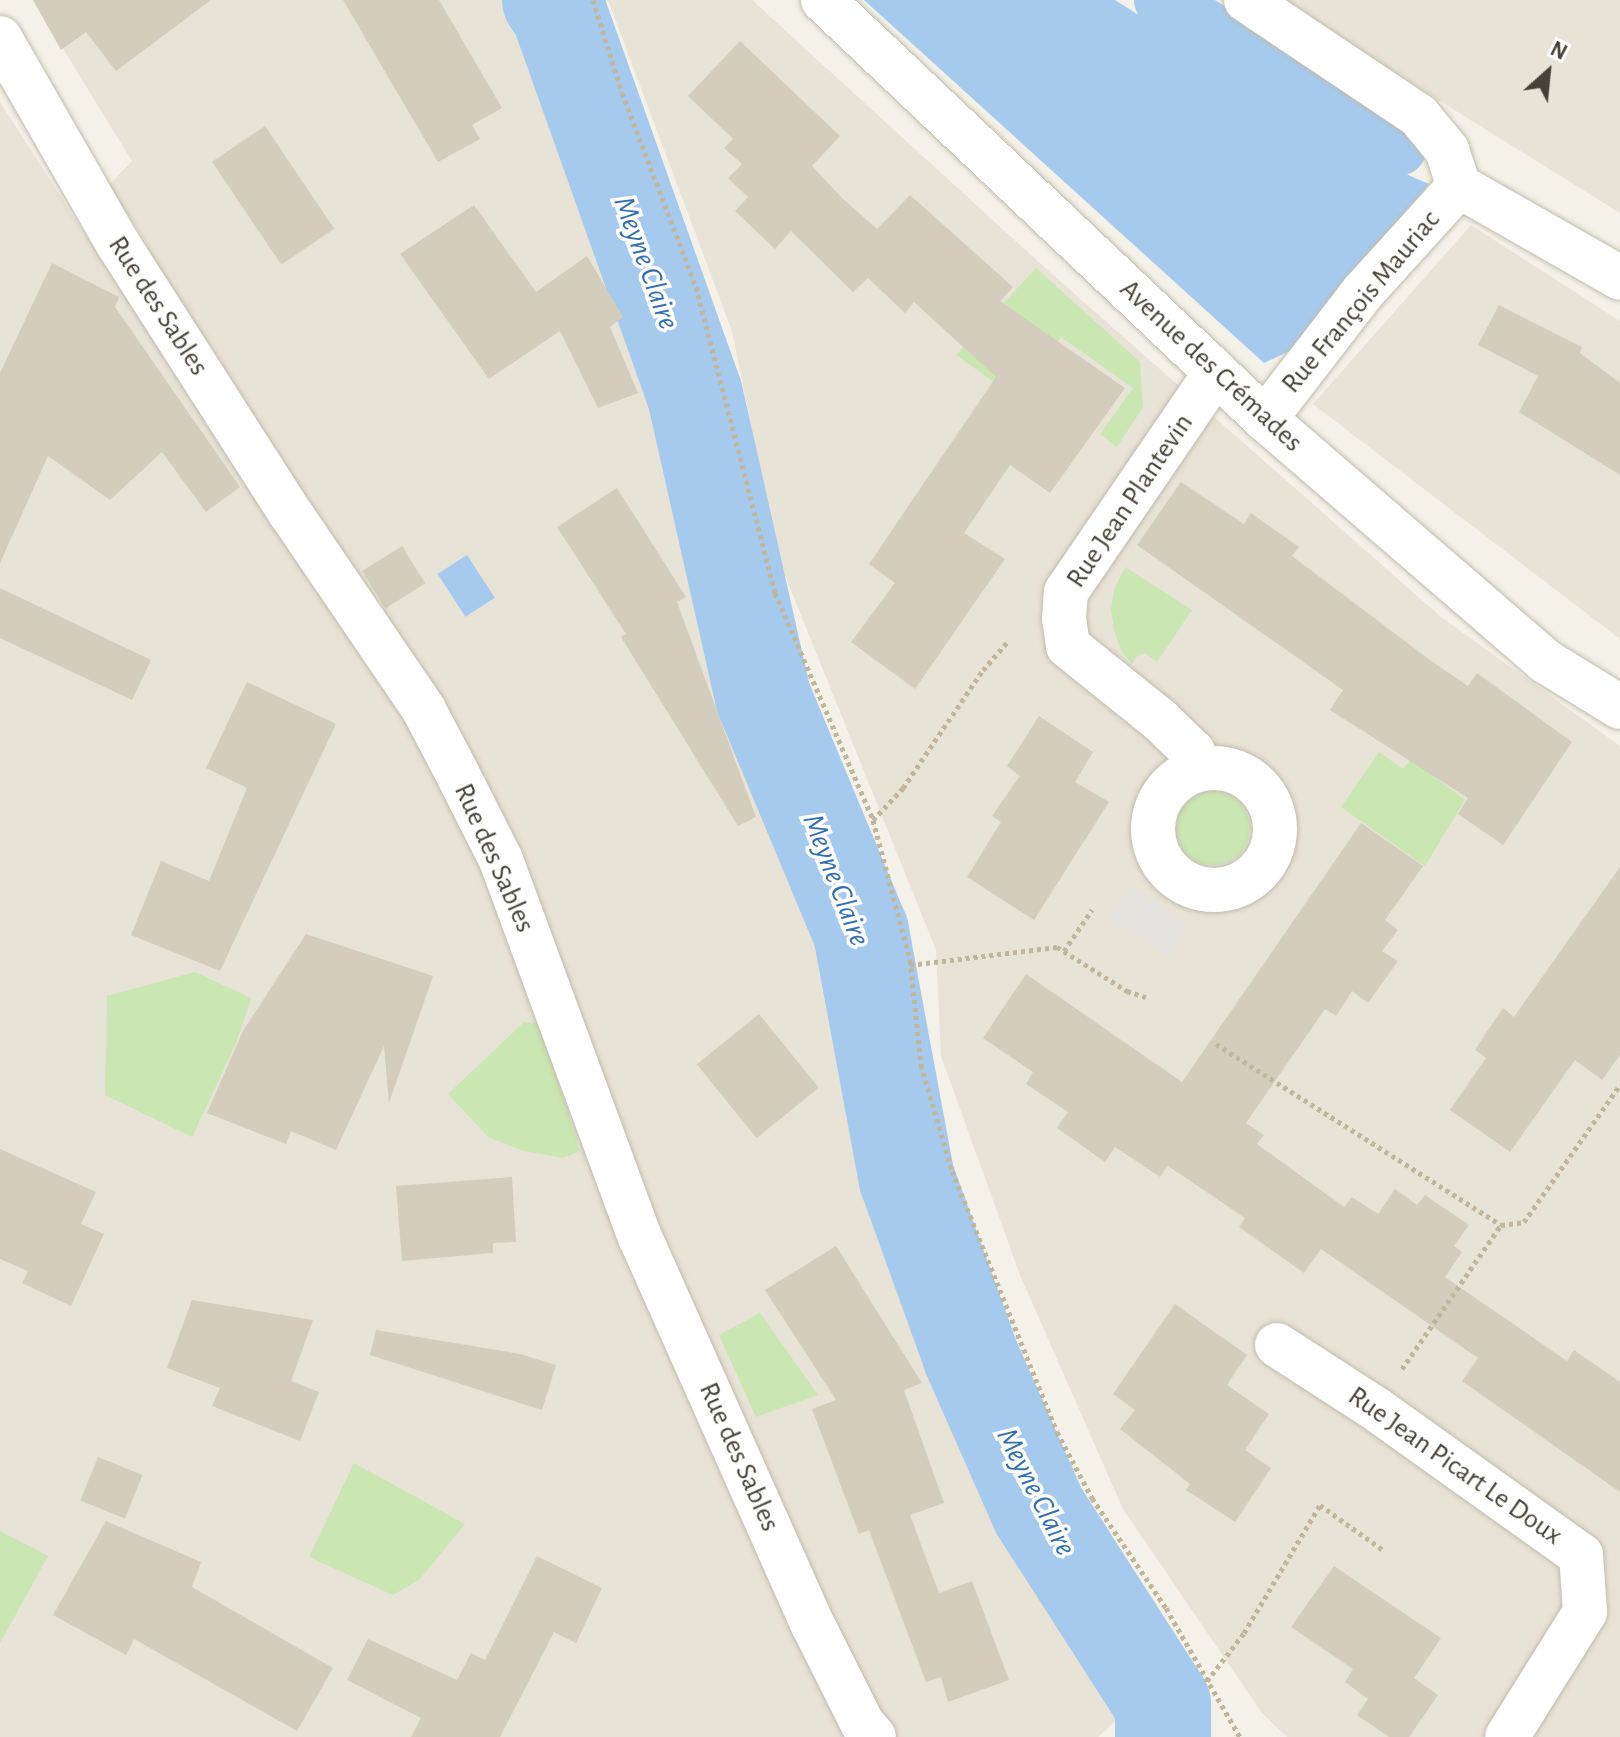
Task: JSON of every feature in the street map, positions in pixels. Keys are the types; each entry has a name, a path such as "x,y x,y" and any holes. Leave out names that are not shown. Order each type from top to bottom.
{"street":[{"name":"Avenue des Crémades","path":"823,0 1265,419 1545,661 1620,707"},
{"name":"Rue François Mauriac","path":"1246,0 1419,116 1447,150 1459,186 1620,278"},
{"name":"Rue des Sables","path":"0,38 118,244 291,514 424,710 449,757 501,860 640,1237 723,1416 813,1625 862,1723 874,1737"},
{"name":"Rue François Mauriac","path":"1265,419 1362,293 1459,186"},
{"name":"Rue Jean Plantevin","path":"1198,769 1193,752 1160,720 1068,646 1064,619 1066,592 1216,372"},
{"name":"Rue Jean Picart Le Doux","path":"1277,1345 1376,1409 1581,1555 1585,1612 1507,1737"}],"path":[{"path":"593,0 622,93 696,287 775,593 873,820 910,965 921,1065 952,1171 1057,1432 1092,1498 1166,1608 1240,1737"},
{"path":"873,820 903,788 983,670 1007,642"},
{"path":"1064,951 1092,910"},
{"path":"910,965 1057,947 1127,991 1149,998"},
{"path":"1216,1044 1501,1225 1524,1222 1620,1085"},
{"path":"1376,1409 1501,1225"},
{"path":"1207,1681 1244,1633 1320,1505 1383,1550"}],"shaded area":[{"path":"33,0 508,0 526,34 641,330 699,590 736,709 823,896 852,1091 988,1495 1013,1543 1080,1623 1120,1717 1098,1737 0,1737 0,102 115,281 148,246 109,185 132,161"},
{"path":"608,0 752,0 1043,266 1441,617 1620,746 1620,1737 1287,1737 1262,1713 1123,1509 1020,1275 941,1056 936,950 778,558 732,331"},
{"path":"1279,0 1620,0 1620,213 1347,43"},
{"path":"1471,225 1620,321 1620,639 1313,404"},
{"path":"1130,886 1188,925 1167,956 1109,917"}],"green space":[{"path":"1036,268 1140,362 1143,407 1117,447 1100,434 1133,388 1061,337 1041,365 1005,390 956,355"},
{"path":"1125,567 1192,610 1157,662 1145,653 1136,657 1132,664 1122,652 1114,631 1111,609 1115,587"},
{"path":"1379,752 1403,769 1411,759 1465,800 1425,866 1341,807"},
{"path":"1213,791 1227,794 1239,802 1247,814 1250,828 1247,842 1239,854 1227,862 1213,865 1199,862 1187,854 1179,842 1176,828 1179,814 1187,802 1199,794"},
{"path":"195,972 251,998 237,1041 192,1137 105,1095 107,996"},
{"path":"524,1022 540,1024 580,1151 563,1158 524,1151 488,1137 448,1094"},
{"path":"760,1313 818,1395 756,1417 719,1335"},
{"path":"354,1463 465,1524 420,1579 393,1595 309,1557"},
{"path":"0,1531 48,1556 0,1643"}],"water":[{"path":"864,0 1115,0 1355,152 1429,184 1296,348 1264,363"},
{"path":"467,555 495,598 465,617 438,574"}],"building":[{"path":"33,0 211,0 116,71 86,32 61,50"},
{"path":"343,0 439,0 502,108 472,125 480,139 438,162"},
{"path":"740,41 840,136 812,166 843,199 877,229 910,195 1013,287 1000,301 1125,388 1050,493 1010,465 964,533 1005,559 915,689 851,642 895,583 869,564 996,377 914,302 905,313 868,278 853,292 791,231 775,249 735,211 748,197 728,178 742,164 724,148 733,139 688,96"},
{"path":"265,126 334,229 281,265 212,162"},
{"path":"474,205 536,292 587,256 623,317 610,327 638,393 598,408 560,331 489,379 400,254"},
{"path":"52,263 119,297 115,307 240,487 206,512 162,452 110,500 48,456 0,563 0,373"},
{"path":"1499,305 1582,347 1580,353 1620,383 1620,475 1519,412 1538,376 1478,345"},
{"path":"1181,482 1244,524 1251,513 1299,547 1292,556 1434,663 1468,686 1477,673 1572,742 1503,845 1458,814 1468,798 1330,710 1343,690 1137,545"},
{"path":"617,488 686,597 677,602 756,817 738,826 621,637 626,634 557,527"},
{"path":"402,546 425,583 385,608 362,571"},
{"path":"0,588 151,660 132,700 0,638"},
{"path":"247,682 336,724 220,971 131,935 161,861 209,881 247,788 206,768"},
{"path":"1039,716 1093,752 1075,782 1109,802 1034,920 967,877 1001,822 992,816 1020,776 1007,766"},
{"path":"1361,823 1423,866 1385,920 1398,930 1382,951 1398,961 1368,1003 1352,991 1336,1016 1325,1009 1246,1123 1264,1135 1257,1144 1344,1207 1352,1197 1378,1214 1395,1189 1417,1205 1425,1195 1469,1225 1454,1246 1462,1252 1445,1277 1567,1361 1574,1350 1620,1382 1620,1492 1462,1381 1478,1358 1321,1249 1304,1273 1239,1227 1245,1218 1168,1166 1160,1177 1115,1147 1105,1162 1057,1128 1068,1112 1026,1084 1033,1072 983,1038 1026,974 1182,1082"},
{"path":"1620,867 1620,1055 1602,1080 1575,1060 1510,1152 1450,1110 1486,1058 1475,1050 1503,1008 1514,1017"},
{"path":"306,934 433,976 389,1103 384,1046 336,1150 291,1131 286,1144 207,1113 243,1031"},
{"path":"759,1014 819,1088 757,1138 697,1064"},
{"path":"0,1149 96,1192 81,1224 104,1234 71,1306 22,1283 28,1271 0,1259"},
{"path":"512,1177 516,1242 493,1243 493,1253 402,1261 396,1186"},
{"path":"836,1246 922,1383 904,1390 944,1503 910,1515 939,1593 972,1581 1009,1680 948,1702 941,1677 926,1682 869,1530 859,1534 812,1409 836,1400 765,1290"},
{"path":"192,1300 313,1320 291,1381 319,1392 300,1441 212,1406 220,1388 167,1368"},
{"path":"1175,1304 1247,1355 1227,1385 1269,1414 1245,1450 1271,1468 1235,1522 1186,1490 1190,1484 1120,1429 1135,1410 1113,1394"},
{"path":"376,1330 520,1354 556,1365 542,1410 370,1355"},
{"path":"98,1457 143,1475 125,1519 80,1501"},
{"path":"106,1521 201,1562 192,1587 333,1668 297,1731 134,1639 126,1655 53,1615"},
{"path":"537,1556 602,1588 576,1643 554,1632 500,1737 411,1737 421,1718 347,1680 368,1639 457,1680 471,1653 485,1660"},
{"path":"1334,1566 1441,1638 1414,1678 1438,1695 1409,1737 1389,1737 1357,1715 1368,1699 1345,1682 1353,1669 1291,1627"}],"waterway":[{"name":"Meyne Claire","path":"550,0 559,13 695,395 763,697 861,932 907,1179 971,1357 1039,1511 1163,1704 1163,1737"},
{"path":"1162,0 1399,148"}]}
